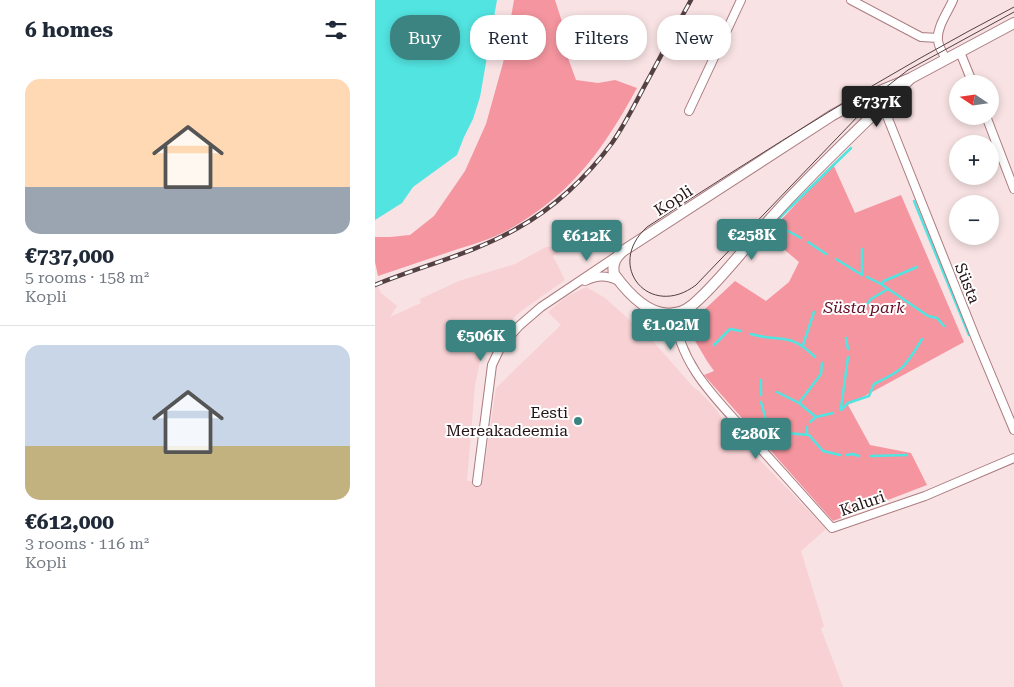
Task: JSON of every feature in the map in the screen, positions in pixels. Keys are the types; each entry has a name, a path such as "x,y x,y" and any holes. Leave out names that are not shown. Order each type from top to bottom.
{"street":[{"path":"689,111 741,0"},
{"path":"851,0 921,37 938,38"},
{"path":"946,59 938,43 938,38 939,30 953,0"},
{"name":"Kopli","path":"617,256 803,133 863,98 911,78 1014,23"},
{"path":"961,52 970,75"},
{"name":"Kopli","path":"674,314 685,310 697,302 772,218 911,78"},
{"name":"Süsta","path":"878,91 882,95 883,106 1014,430"},
{"path":"989,125 1014,190"},
{"path":"617,256 613,274 619,282"},
{"path":"477,482 492,365 501,346 519,326 541,307 617,256"},
{"path":"569,287 597,276 609,276 654,311 674,314"},
{"name":"Kaluri","path":"674,314 675,329 682,349 705,387 832,528 925,496 1014,458"}],"shaded area":[{"path":"564,246 565,249 553,256 565,280 521,311 483,347 475,385 467,481 482,482 496,388 561,325 548,312 566,297 586,287 605,298 652,340 694,388 714,407 730,429 826,529 801,551 824,626 821,629 843,687 375,687 375,280 381,293 397,306 390,317 421,303 420,299 459,281 515,264 546,247"}],"green space":[{"path":"514,0 555,0 560,15 556,15 556,60 569,60 576,80 598,83 615,80 637,88 600,149 555,198 536,212 494,237 378,276 375,262 375,237 410,235 434,216 465,171 486,124 504,60 546,60 546,15 511,15"},
{"name":"Süsta park","path":"833,164 855,213 901,195 964,342 848,405 870,445 911,453 927,485 833,521 704,375 714,371 688,329 689,324 735,281 766,301 789,282 799,262 767,235"}],"water":[{"path":"375,0 497,0 494,15 470,15 470,60 486,60 480,97 473,119 457,155 413,187 402,203 375,220"}],"waterway":[{"path":"768,229 851,148"},
{"path":"914,201 969,335"},
{"path":"784,229 801,238"},
{"path":"808,242 826,254"},
{"path":"836,259 862,275 862,249"},
{"path":"881,284 917,267"},
{"path":"867,277 881,284 928,316 937,318 944,326"},
{"path":"864,308 871,299 888,289"},
{"path":"803,345 814,312"},
{"path":"714,345 730,329 741,331"},
{"path":"751,334 791,341 806,349 815,357"},
{"path":"846,338 848,349"},
{"path":"841,410 848,403 869,396 874,384 903,367 922,339"},
{"path":"841,408 848,357"},
{"path":"799,403 821,374 822,363"},
{"path":"761,380 761,395"},
{"path":"777,392 799,403 816,417"},
{"path":"761,402 769,431"},
{"path":"810,422 816,417 833,413"},
{"path":"807,427 807,435"},
{"path":"763,431 809,435 823,451 840,455"},
{"path":"847,455 859,456"},
{"path":"871,456 907,455"}],"tram line":[{"path":"1014,7 920,58 828,112 647,227 635,242 630,257 631,272 638,284 649,292 663,296 679,294 696,285 885,88 908,70 1014,12"}],"railway":[{"path":"375,285 482,246 530,221 556,202 592,168 616,136 629,116 691,0"}],"place":[{"name":"Eesti Mereakadeemia","path":"578,421"}]}
